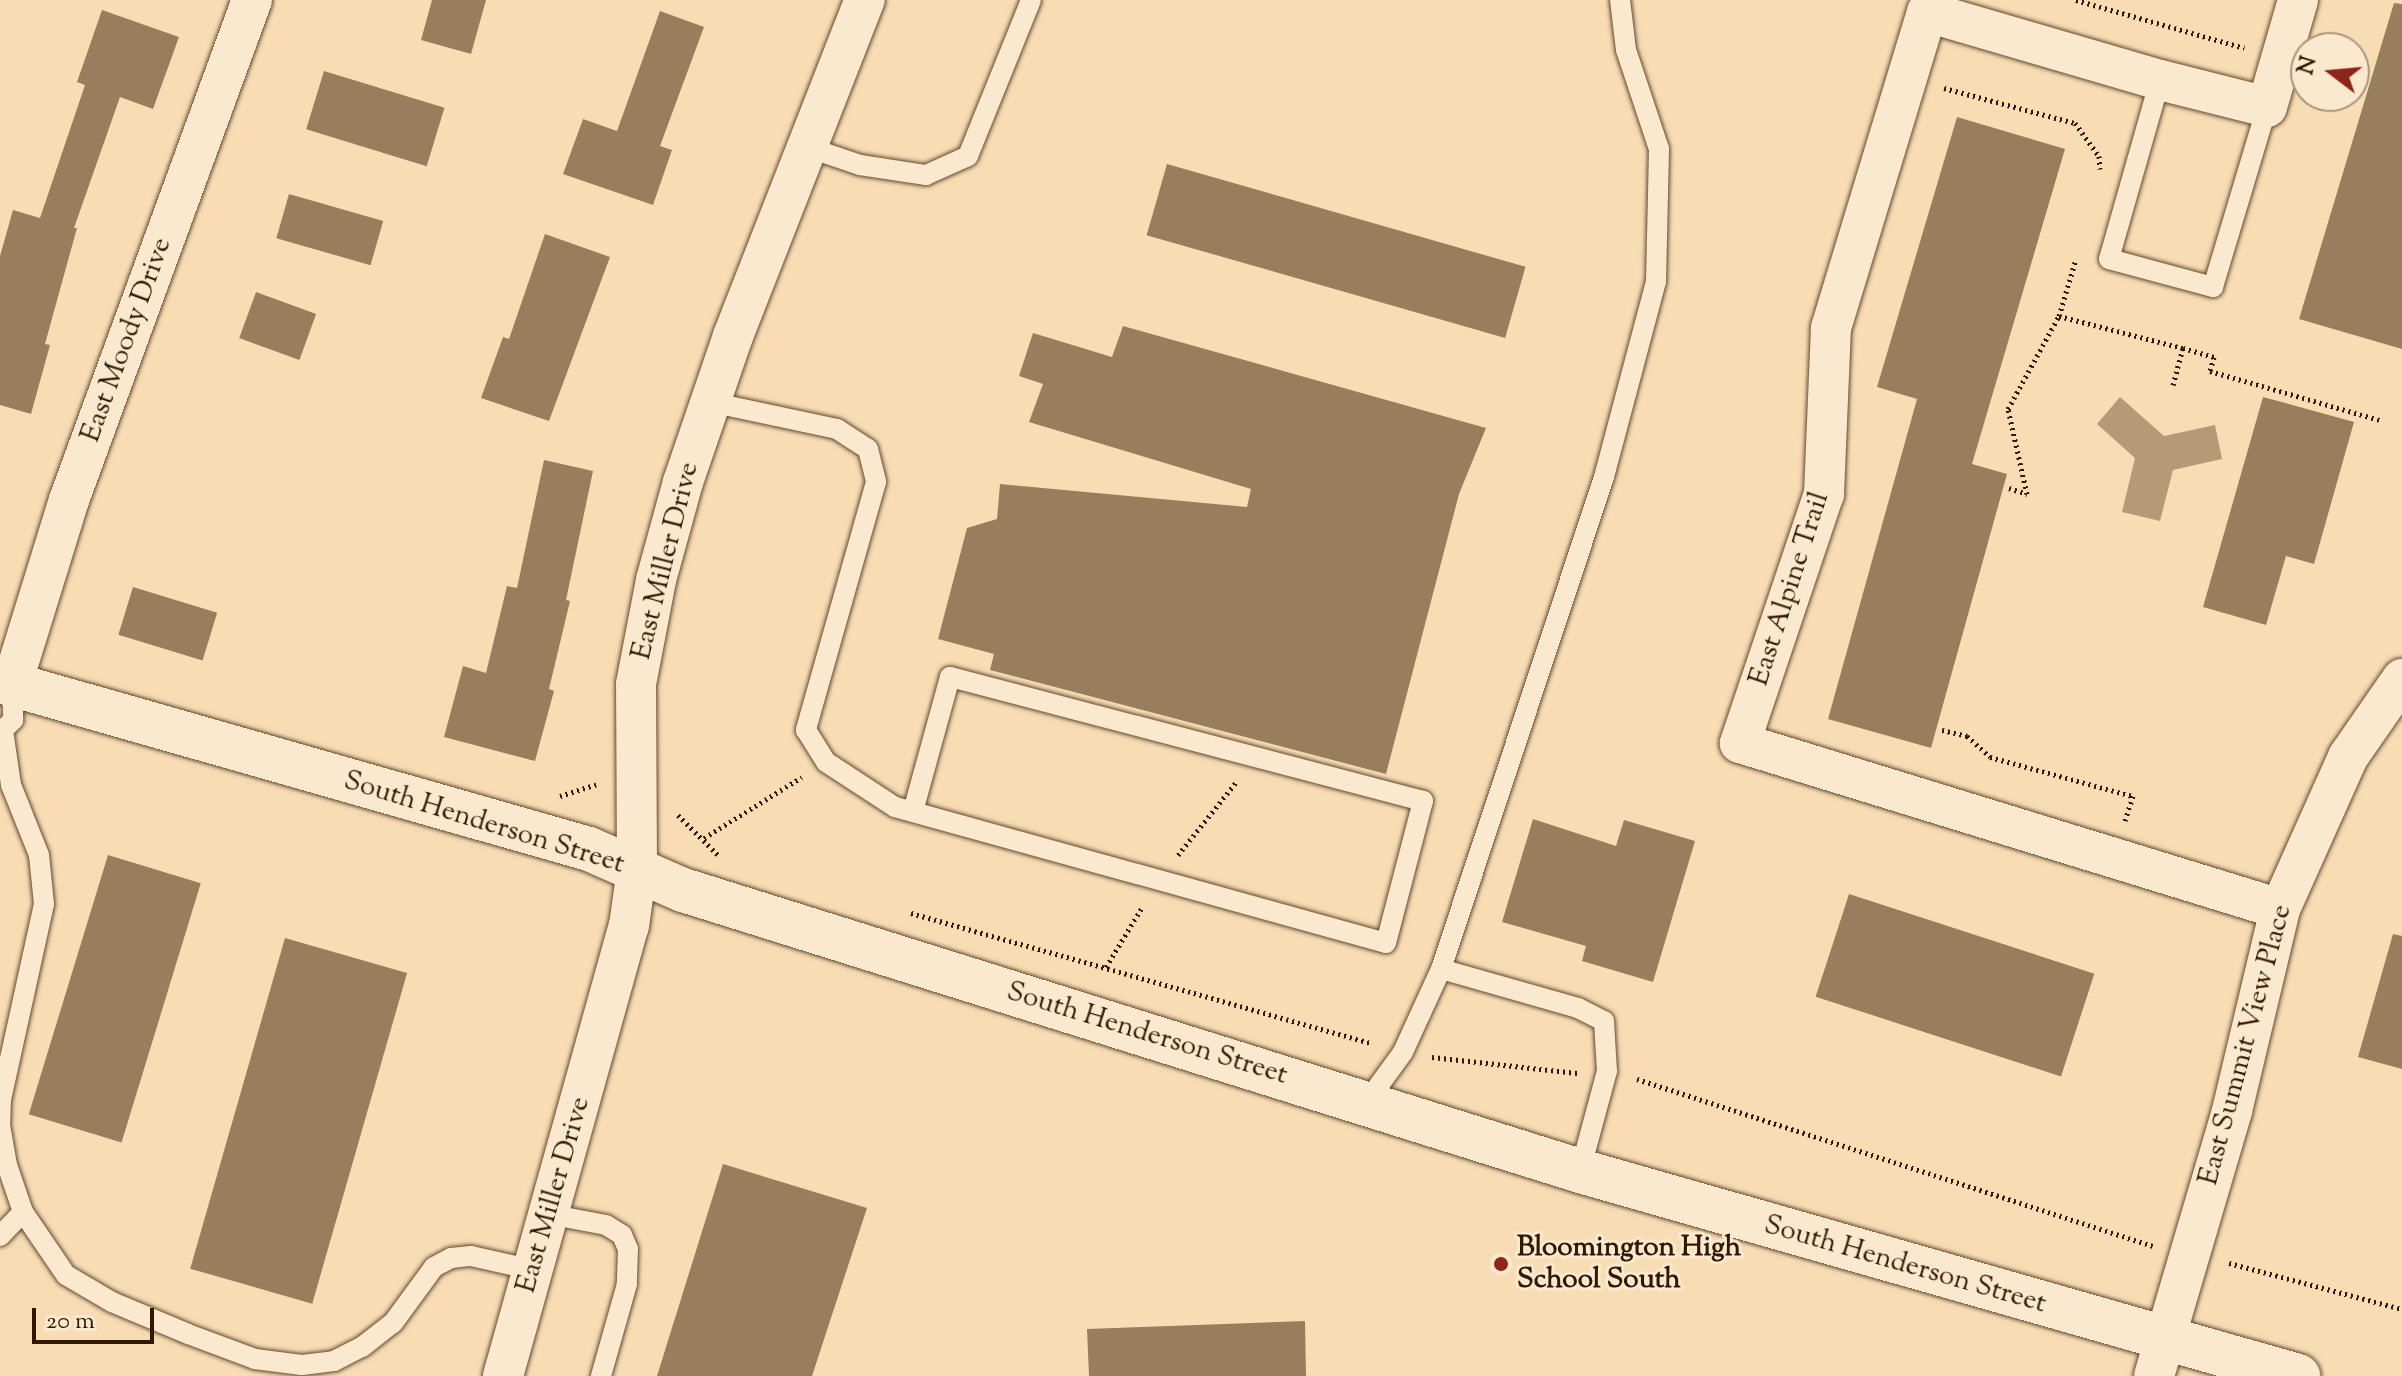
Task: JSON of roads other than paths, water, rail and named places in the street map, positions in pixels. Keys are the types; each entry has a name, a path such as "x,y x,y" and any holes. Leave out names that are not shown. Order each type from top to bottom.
{"street":[{"name":"East Moody Drive","path":"6,682 69,500 252,0"},
{"name":"East Miller Drive","path":"503,1376 629,926 637,869 636,684 656,580 683,482 710,402 865,0"},
{"path":"2267,107 2298,0"},
{"name":"East Alpine Trail","path":"2267,107 2160,80 1927,12 1831,328 1824,494 1740,743 2280,909"},
{"name":"East Summit View Place","path":"2159,1357 2232,1111 2280,909 2348,757 2402,679"},
{"name":"South Henderson Street","path":"6,682 589,849 683,890 1366,1103 2159,1357 2298,1376"}],"lane":[{"path":"807,147 860,165 926,175 968,156 1031,0"},
{"path":"1366,1103 1403,1052 1441,969 1604,477 1656,282 1659,149 1626,50 1620,0"},
{"path":"2160,80 2109,259 2213,287 2267,107"},
{"path":"710,402 837,429 868,449 876,482 806,730 826,762 895,807 1386,943 1423,801 950,677 913,811"},
{"path":"6,682 13,720 3,730 11,785 39,855 44,877 44,904 1,1099 0,1125 7,1165 23,1212 66,1275 112,1302 255,1359 302,1365 334,1361 362,1347 393,1323 434,1267 451,1258 471,1256 533,1270"},
{"path":"1441,969 1578,1008 1604,1021 1607,1071 1580,1171"},
{"path":"0,1236 23,1212"},
{"path":"548,1214 606,1225 622,1235 628,1249 627,1284 601,1376"}],"place":[{"name":"Bloomington High School South","path":"1501,1264"}]}
